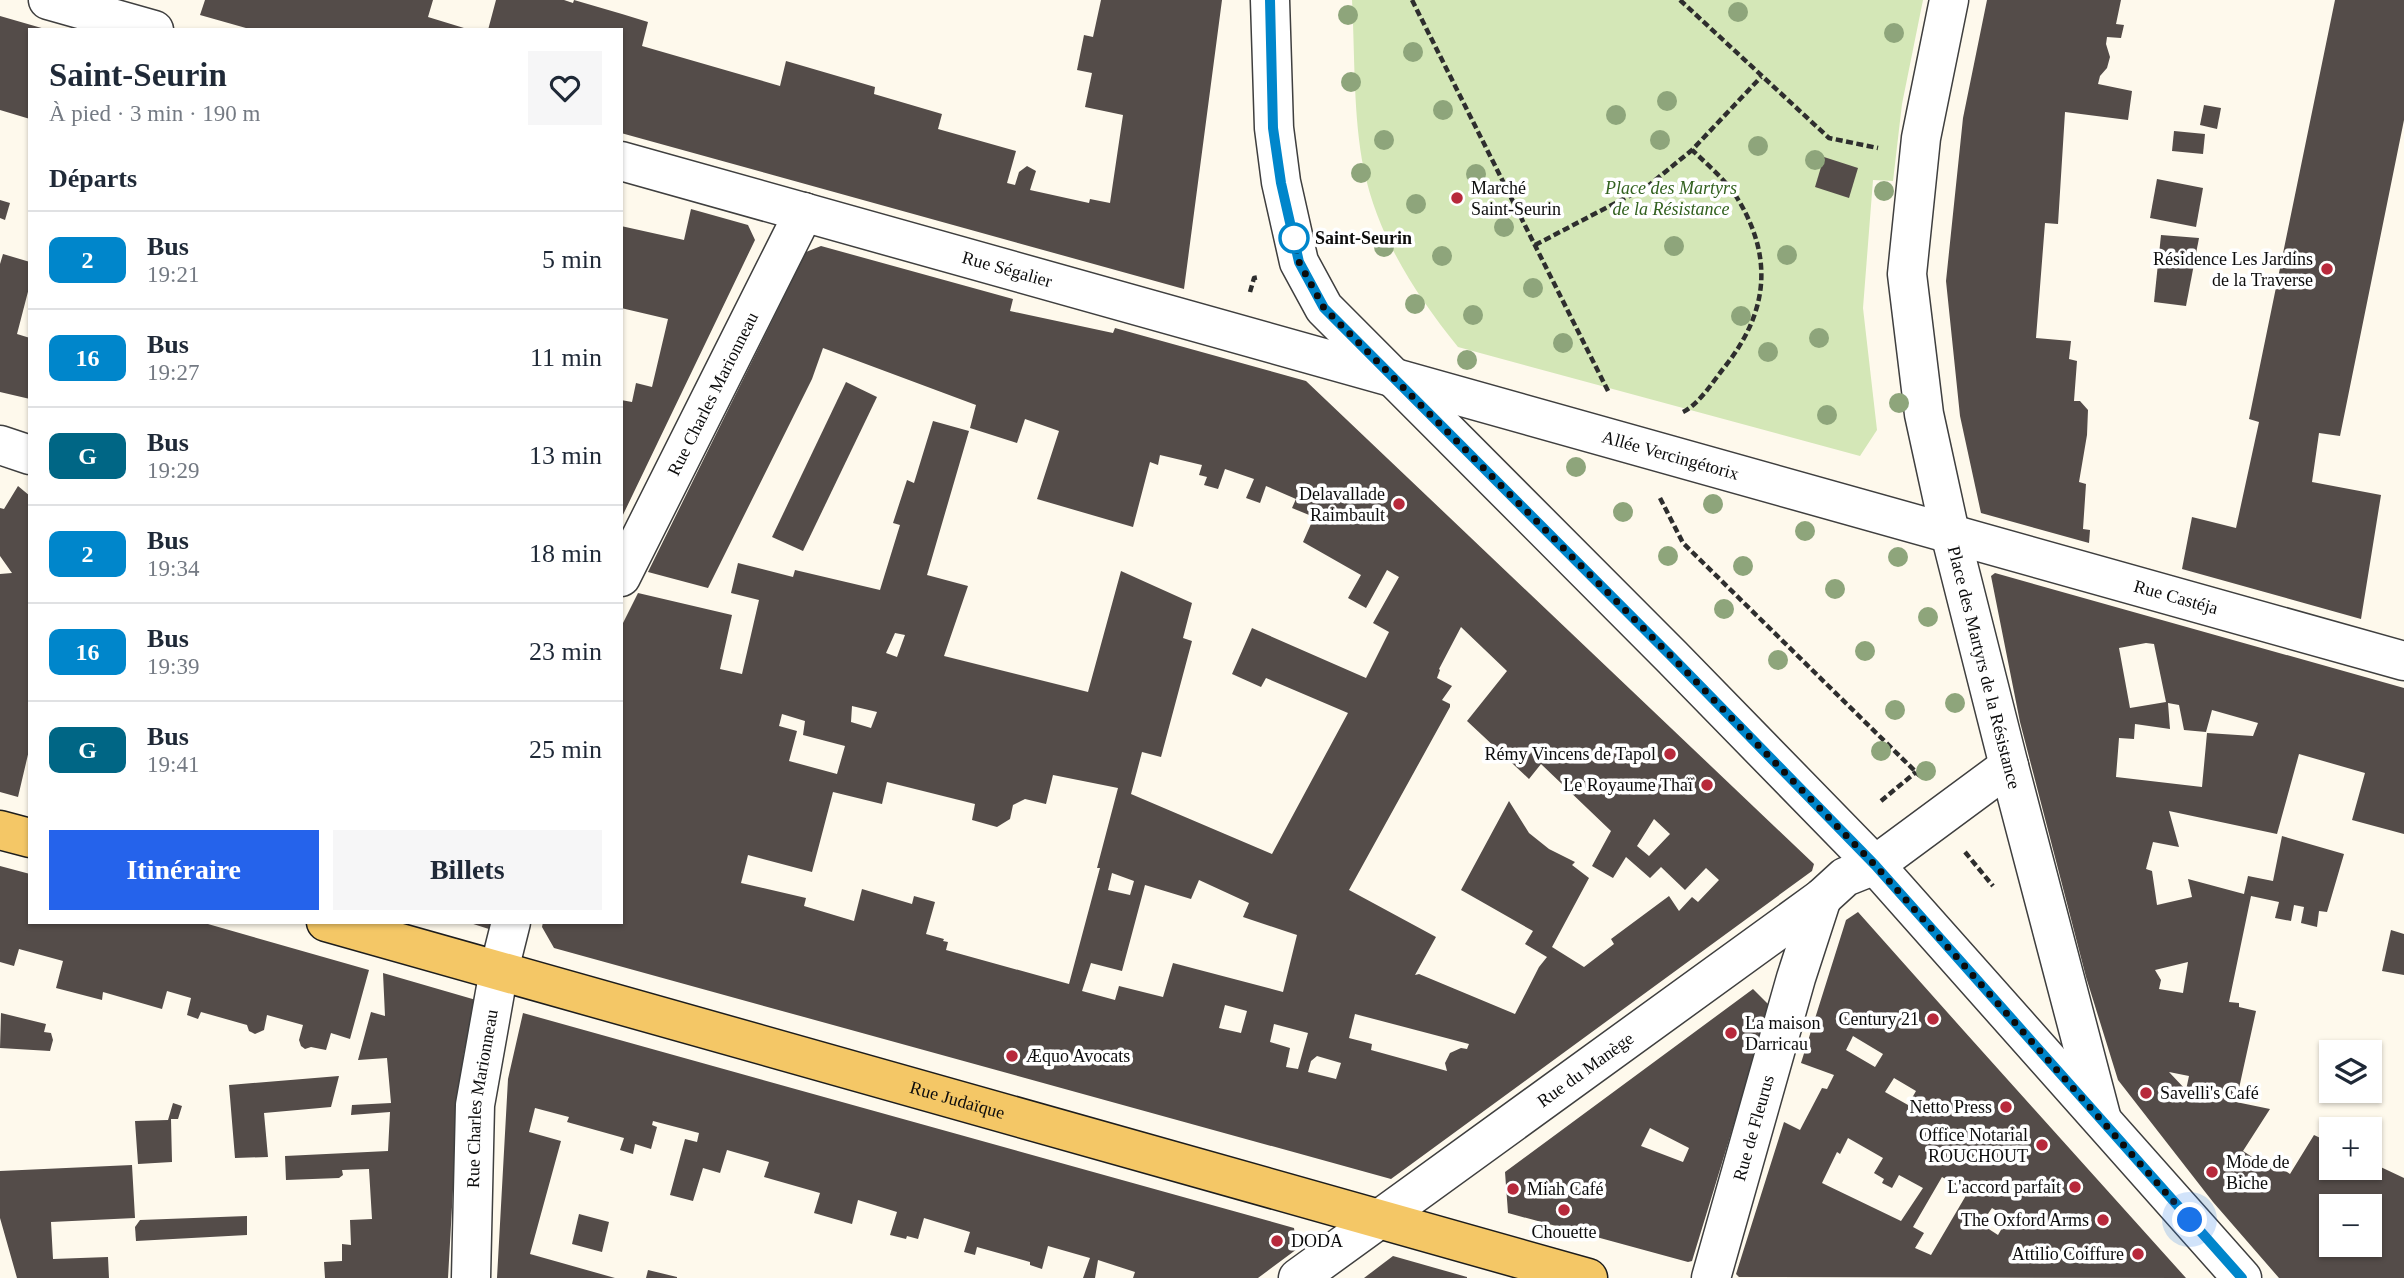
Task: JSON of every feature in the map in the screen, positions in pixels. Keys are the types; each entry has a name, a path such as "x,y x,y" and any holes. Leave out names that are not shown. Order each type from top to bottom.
{"main road":[{"path":"0,830 28,837"},
{"name":"Rue Judaïque","path":"333,924 1380,1217 1588,1278"}],"street":[{"path":"48,0 147,28"},
{"name":"Place des Martyrs de la Résistance","path":"1270,0 1273,128 1281,183 1299,262 1324,308 1875,865 2242,1278"},
{"name":"Place des Martyrs de la Résistance","path":"1949,0 1921,138 1907,274 1924,414 1950,533 2103,1122"},
{"name":"Rue Ségalier","path":"623,162 1392,377"},
{"name":"Rue Charles Marionneau","path":"623,573 804,212"},
{"name":"Allée Vercingétorix","path":"1392,377 1950,533"},
{"path":"0,445 28,454"},
{"name":"Rue Castéja","path":"1950,533 2404,661"},
{"name":"Rue du Manège","path":"1298,1278 1822,898 1845,877 1875,865 2009,766"},
{"name":"Rue de Fleurus","path":"1712,1278 1796,978 1822,898"},
{"name":"Rue Charles Marionneau","path":"471,1278 475,1105 499,971 511,924"}],"path":[{"path":"1412,0 1611,396"},
{"path":"1680,0 1829,138 1882,149"},
{"path":"1535,245 1648,186 1692,150 1761,77"},
{"path":"1678,414 1688,409 1706,390 1737,351 1753,324 1761,293 1760,264 1753,231 1738,199 1692,150"},
{"path":"1659,497 1683,543 1923,780"},
{"path":"1881,801 1916,772"},
{"path":"1957,842 1997,891"}],"green space":[{"name":"Place des Martyrs de la Résistance","path":"1352,0 1923,0 1902,104 1893,181 1873,180 1863,308 1877,430 1860,456 1458,347 1400,264 1370,195 1358,129"}],"building":[{"path":"205,0 433,0 428,17 464,28 246,28 200,15"},
{"path":"496,0 564,0 573,3 574,0 648,22 642,46 780,86 786,61 875,87 874,94 942,114 938,129 1016,151 1007,183 1015,185 1019,172 1027,166 1036,171 1030,190 1089,203 1090,199 1110,203 1123,115 1085,107 1092,73 1077,70 1084,35 1093,37 1101,0 1222,0 1184,289 623,134 623,28 489,28"},
{"path":"1987,0 2121,0 2116,24 2124,25 2121,38 2107,37 2110,57 2098,84 2132,91 2128,120 2065,112 2058,224 2045,223 2036,338 2071,341 2069,359 2077,361 2074,401 2080,401 2088,410 2087,435 2079,482 2086,484 2083,529 2090,530 2089,543 1981,513 1960,416 1946,281 1963,118"},
{"name":"Résidence Les Jardins de la Traverse","path":"2335,0 2404,0 2404,120 2340,436 2319,433 2312,482 2381,495 2361,619 2182,569 2192,517 2236,528 2259,422 2249,419"},
{"path":"0,16 42,28 28,28 28,118 0,110"},
{"path":"2204,105 2221,108 2217,129 2200,125"},
{"path":"2174,131 2205,134 2203,154 2172,151"},
{"path":"1824,157 1858,168 1849,198 1815,187"},
{"path":"2157,179 2203,188 2196,227 2150,218"},
{"path":"0,200 10,203 5,220 0,218"},
{"path":"691,209 748,225 755,240 623,515 623,400 632,402 636,383 652,387 668,319 623,308 623,226 684,240"},
{"path":"2161,235 2199,238 2186,306 2154,302"},
{"path":"821,246 1013,299 1010,311 1113,333 1115,328 1306,381 1814,864 1812,871 1391,1179 554,948 542,927 543,924 623,924 623,623 638,593 732,615 720,669 742,674 759,600 731,593 738,563 793,577 795,570 880,590 900,525 893,523 907,480 914,483 933,421 969,431 927,575 968,586 944,656 1088,692 1121,571 1192,603 1183,638 1192,641 1161,757 1142,752 1131,794 1272,854 1348,713 1266,678 1261,687 1232,674 1252,628 1366,678 1389,632 1373,623 1399,577 1387,570 1366,608 1348,598 1361,575 1303,542 1314,517 1292,508 1296,499 1266,486 1260,503 1246,498 1254,479 1225,469 1218,489 1204,485 1207,477 1199,475 1202,465 1160,455 1158,465 1150,462 1133,527 1037,499 1059,431 1025,419 1017,443 970,428 976,405 823,348 812,379 708,588 648,572 806,252","holes":["1461,627 1507,671 1467,721 1529,779 1541,764 1611,831 1592,866 1613,878 1626,857 1650,878 1661,867 1685,890 1706,868 1719,880 1698,902 1692,897 1679,911 1669,896 1611,939 1614,944 1584,967 1552,947 1589,878 1572,865 1575,862 1549,849 1529,833 1509,801 1461,890 1533,931 1525,944 1547,957 1515,1014 1419,974 1415,975 1436,937 1349,890 1450,707 1450,704 1442,700 1452,686 1437,678","895,633 905,635 897,657 886,653","852,706 877,712 871,728 851,722","782,714 805,721 803,735 845,746 837,774 789,761 797,731 779,726","1053,775 1118,788 1069,984 946,950 948,942 926,934 935,902 914,896 912,904 862,889 854,921 804,906 806,898 741,883 748,855 812,872 833,792 882,804 887,782 975,804 972,820 997,827 1010,819 1013,805 1025,799 1046,804","1654,819 1670,834 1649,856 1637,846","1112,873 1134,881 1130,895 1108,890","1199,880 1249,903 1243,917 1297,935 1283,992 1173,963 1163,997 1119,986 1115,1000 1082,991 1091,963 1122,971 1145,885 1191,899","1225,1005 1247,1011 1241,1033 1219,1028","1355,1014 1469,1044 1467,1049 1461,1048 1450,1053 1445,1063 1447,1071 1371,1050 1372,1044 1349,1038","1274,1024 1308,1033 1298,1069 1286,1067 1290,1048 1270,1042","1317,1056 1341,1063 1336,1079 1308,1072 1311,1061"]},
{"path":"3,254 28,261 28,292 17,334 28,337 28,399 0,392 0,264"},
{"path":"846,382 877,397 803,551 772,537"},
{"path":"18,486 28,494 28,754 18,797 0,792 0,574 12,573 0,556 0,508 4,509"},
{"path":"1995,573 2404,688 2404,834 2352,820 2365,773 2299,754 2277,834 2169,811 2179,847 2153,842 2146,869 2152,871 2157,905 2192,897 2188,879 2244,894 2248,876 2273,881 2282,836 2344,854 2327,912 2319,911 2317,927 2301,923 2304,907 2294,905 2291,921 2275,918 2279,902 2251,896 2229,1002 2239,1003 2239,1007 2256,1011 2236,1102 2270,1109 2243,1151 2266,1166 2270,1160 2290,1174 2314,1135 2319,1137 2319,1180 2382,1180 2382,1168 2404,1178 2404,1278 2279,1278 2213,1202 2118,1080 2086,977 2020,722 1991,576","holes":["2154,644 2166,702 2130,708 2119,648","2168,703 2179,705 2184,730 2206,732 2212,710 2258,723 2253,736 2207,733 2202,787 2116,777 2119,738 2134,739 2135,724 2170,729","2188,962 2183,993 2159,989 2161,980 2155,970","2169,1072 2189,1076 2186,1090"]},
{"path":"0,866 28,873 28,924 208,924 369,970 350,1039 331,1033 326,1050 311,1047 305,1049 299,1040 303,1025 267,1015 264,1030 255,1034 249,1031 247,1025 201,1012 198,1019 187,1015 191,998 167,991 162,1009 103,992 102,1000 56,988 63,961 19,949 14,966 0,962"},
{"path":"1858,912 2186,1278 1739,1277 1736,1274 1784,1122 1800,1130 1822,1088 1827,1089 1834,1075 1801,1063 1846,920","holes":["1853,1036 1883,1054 1875,1067 1846,1050","1894,1078 1916,1091 1908,1105 1885,1092","1848,1138 1883,1158 1874,1173 1884,1179 1882,1183 1892,1188 1899,1175 1923,1188 1901,1221 1822,1183 1837,1152 1840,1154","1942,1177 1968,1192 1931,1255 1915,1248 1924,1233 1913,1227","1992,1208 2008,1218 1998,1235 1981,1224"]},
{"path":"473,924 493,924 492,930"},
{"path":"2391,930 2404,934 2404,975 2382,971"},
{"path":"383,973 476,1000 464,1052 458,1101 448,1278 325,1278 324,1262 342,1261 342,1244 351,1245 350,1220 372,1219 369,1169 342,1170 343,1175 339,1178 286,1180 285,1156 388,1151 390,1112 351,1115 352,1105 391,1103 387,1058 358,1060 371,1012 385,1016"},
{"path":"1753,989 1770,1006 1692,1261 1508,1213 1505,1172","holes":["1650,1128 1689,1148 1683,1162 1641,1146"]},
{"path":"1,1013 46,1024 44,1032 51,1033 53,1040 50,1051 0,1048"},
{"path":"523,1013 1294,1228 1297,1249 1258,1278 1133,1278 1135,1272 1098,1260 1095,1278 1083,1278 1090,1258 1048,1246 1042,1269 1030,1265 1030,1262 977,1247 975,1255 964,1252 970,1232 924,1218 918,1239 890,1235 897,1212 858,1200 852,1224 814,1213 820,1193 764,1177 769,1162 727,1150 720,1173 703,1168 693,1201 670,1195 685,1139 697,1142 699,1133 653,1121 652,1125 657,1127 651,1149 635,1144 633,1154 620,1150 624,1138 567,1122 569,1117 535,1108 529,1132 561,1141 530,1254 615,1278 497,1278 508,1079"},
{"path":"339,1076 331,1107 264,1113 268,1157 235,1158 229,1085"},
{"path":"173,1103 182,1106 178,1119 171,1119 172,1162 138,1164 135,1121 168,1120"},
{"path":"132,1165 135,1218 51,1222 53,1259 108,1257 109,1278 17,1278 0,1218 0,1171"},
{"path":"579,1214 609,1222 602,1252 572,1244"},
{"path":"247,1216 247,1235 136,1241 135,1227 140,1220"},
{"path":"1393,1256 1467,1277 1467,1278 1364,1278"},
{"path":"648,1270 677,1277 677,1278 646,1278"}],"bus line":[{"name":"2","path":"1270,0 1273,128 1281,183 1299,262 1324,308 1875,865 2242,1278"}],"place":[{"name":"Marché Saint-Seurin","path":"1457,198"},
{"name":"Saint-Seurin","path":"1294,238"},
{"name":"Résidence Les Jardins de la Traverse","path":"2327,269"},
{"name":"Delavallade Raimbault","path":"1399,504"},
{"name":"Rémy Vincens de Tapol","path":"1670,754"},
{"name":"Le Royaume Thaï","path":"1707,785"},
{"name":"Century 21","path":"1933,1019"},
{"name":"La maison Darricau","path":"1731,1033"},
{"name":"Æquo Avocats","path":"1012,1056"},
{"name":"Savelli's Café","path":"2146,1093"},
{"name":"Netto Press","path":"2006,1107"},
{"name":"Office Notarial ROUCHOUT","path":"2042,1145"},
{"name":"Mode de Biche","path":"2212,1172"},
{"name":"L'accord parfait","path":"2075,1187"},
{"name":"Miah Café","path":"1513,1189"},
{"name":"Chouette","path":"1564,1210"},
{"name":"The Oxford Arms","path":"2103,1220"},
{"name":"DODA","path":"1277,1241"},
{"name":"Attilio Coiffure","path":"2138,1254"}],"route":[{"path":"1294,238 1299,262 1324,308 1875,865 2190,1220"}]}
